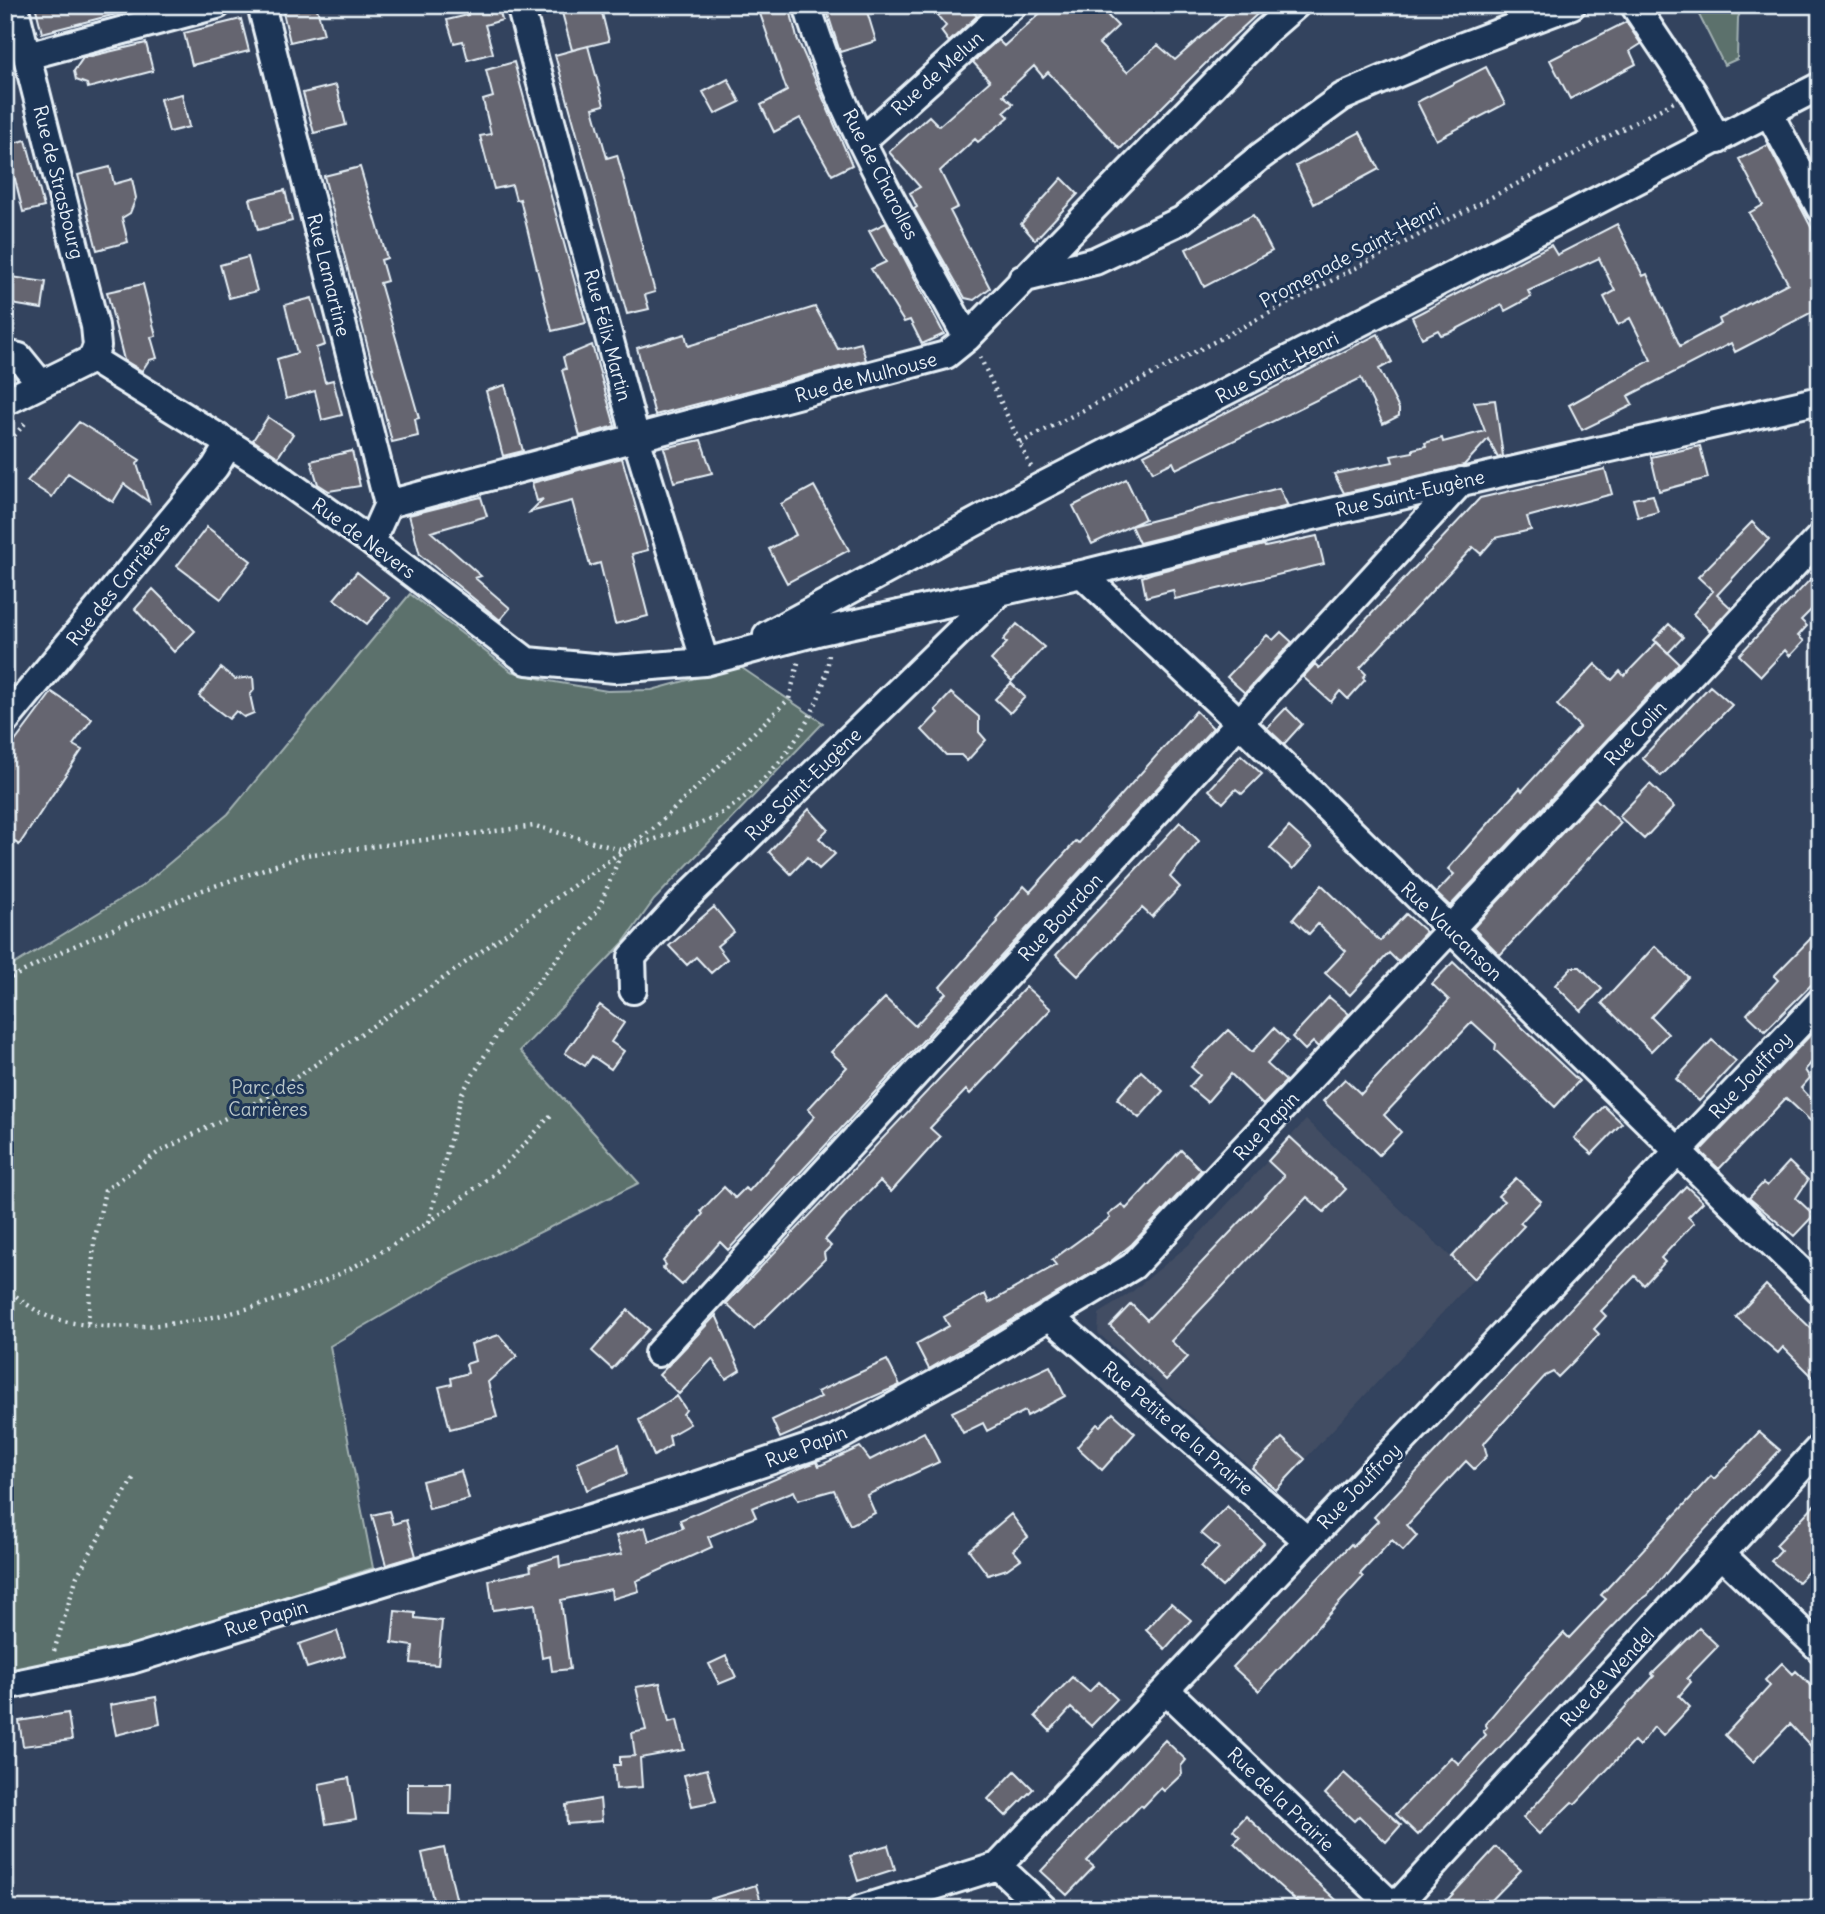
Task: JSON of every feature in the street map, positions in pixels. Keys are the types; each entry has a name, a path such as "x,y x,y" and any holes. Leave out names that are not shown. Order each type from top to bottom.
{"street":[{"name":"Rue de Strasbourg","path":"14,5 95,326 97,346 92,359"},
{"path":"27,56 217,5"},
{"name":"Rue Lamartine","path":"261,5 388,505"},
{"name":"Rue Félix Martin","path":"520,5 636,438 705,662"},
{"name":"Rue de Charolles","path":"807,5 816,33 862,141 968,336"},
{"name":"Rue de Melun","path":"862,141 1013,5"},
{"name":"Rue de Mulhouse","path":"388,505 911,367 946,355 968,336 1264,33 1296,5"},
{"path":"1022,279 1095,261 1182,220 1261,156 1342,97 1447,52 1572,5"},
{"path":"1634,5 1693,93 1718,140"},
{"name":"Rue Saint-Henri","path":"736,653 866,579 1040,487 1820,86"},
{"path":"1769,113 1820,208"},
{"path":"5,354 19,357 40,384"},
{"path":"5,402 92,359"},
{"name":"Rue de Nevers","path":"92,359 260,463 371,542 527,661 615,669 705,662"},
{"name":"Rue Saint-Eugène","path":"705,662 830,629 1082,574 1462,481 1820,400"},
{"name":"Rue des Carrières","path":"5,721 215,467 228,445"},
{"name":"Rue Bourdon","path":"658,1353 1462,481"},
{"path":"371,542 388,505"},
{"name":"Rue Colin","path":"1450,929 1820,537"},
{"name":"Rue Vaucanson","path":"1082,574 1239,722 1820,1290"},
{"name":"Rue Saint-Eugène","path":"633,990 632,957 676,908 1001,591"},
{"name":"Rue Papin","path":"5,1686 131,1660 688,1488 835,1439 971,1364 1133,1266 1450,929"},
{"name":"Rue Jouffroy","path":"860,1909 998,1866 1820,1002"},
{"name":"Rue Petite de la Prairie","path":"1049,1316 1308,1541"},
{"name":"Rue de Wendel","path":"1395,1908 1820,1447"},
{"path":"1721,1554 1820,1649"},
{"name":"Rue de la Prairie","path":"1166,1690 1395,1908"},
{"path":"998,1866 1044,1909"}],"path":[{"name":"Promenade Saint-Henri","path":"1020,443 1693,93"},
{"path":"968,336 1040,487"},
{"path":"5,981 65,950 200,891 305,855 535,826 622,850 710,819 731,807 766,774 806,726 829,665 830,629"},
{"path":"88,1324 93,1243 105,1190 159,1152 267,1097 441,980 653,828 709,778 789,699 801,652 797,637"},
{"path":"429,1222 462,1093 507,1019 598,910 622,850"},
{"path":"5,1288 46,1315 108,1328 186,1323 266,1306 347,1272 429,1222 502,1166 552,1114"},
{"path":"50,1676 56,1640 77,1576 135,1475"}],"shaded area":[{"path":"1306,1120 1474,1279 1276,1490 1098,1333 1099,1314 1133,1291 1192,1242"}],"green space":[{"path":"1694,5 1743,5 1738,18 1737,59 1724,65"},
{"name":"Parc des Carrières","path":"410,594 511,671 607,691 652,690 739,666 823,723 654,900 623,943 520,1051 639,1183 444,1280 330,1346 373,1568 134,1646 5,1672 5,970 142,886 228,814"}],"building":[{"path":"35,5 123,5 124,12 42,33"},
{"path":"316,5 324,34 290,42 282,8"},
{"path":"466,5 498,5 502,20 485,25 493,53 468,60 463,41 454,43 447,20 468,15"},
{"path":"560,5 600,5 609,41 572,50"},
{"path":"757,5 789,5 797,38 852,165 832,175 800,118 774,132 761,105 787,91"},
{"path":"825,5 865,5 876,41 840,52"},
{"path":"949,5 967,5 977,16 949,42 941,31 946,26 938,16"},
{"path":"1049,5 1119,5 1108,16 1118,26 1099,44 1127,72 1158,45 1175,60 1237,5 1267,5 1120,149 1048,72 1043,77 1034,66 1003,95 1013,104 1004,112 1009,117 978,142 975,139 940,171 958,207 950,211 990,288 974,300 965,298 914,209 917,207 910,193 920,187 889,152 929,116 939,126 990,81 973,62 998,40 1004,46"},
{"path":"241,19 249,51 192,65 184,33"},
{"path":"1626,22 1641,44 1630,51 1636,64 1570,99 1550,60"},
{"path":"146,43 153,71 88,88 87,84 76,80 74,71 83,58"},
{"path":"588,46 604,105 593,108 607,158 617,155 655,292 645,295 649,309 627,314 555,55"},
{"path":"514,62 586,323 552,331 520,199 516,200 512,185 494,189 480,136 491,134 483,100 493,97 486,70"},
{"path":"1486,67 1505,104 1436,140 1417,102"},
{"path":"728,79 740,102 715,114 703,92"},
{"path":"336,85 346,125 314,133 303,93"},
{"path":"182,94 189,127 169,132 160,99"},
{"path":"1360,132 1379,169 1314,204 1296,166"},
{"path":"26,140 44,207 23,212 15,179 5,182 5,145"},
{"path":"1768,145 1820,244 1820,308 1735,352 1731,343 1628,396 1633,405 1582,430 1569,405 1651,360 1630,318 1618,325 1604,297 1615,291 1599,258 1528,291 1531,297 1505,311 1502,305 1451,332 1441,335 1438,330 1422,338 1412,317 1551,245 1557,255 1617,224 1643,276 1647,274 1680,346 1721,324 1719,319 1788,283 1749,213 1763,205 1739,159"},
{"path":"110,167 114,184 132,179 136,198 130,213 122,218 128,242 97,250 78,175"},
{"path":"360,167 387,258 381,260 387,281 380,283 419,418 415,419 418,436 392,442 324,176"},
{"path":"1062,178 1078,194 1035,240 1021,224"},
{"path":"285,190 292,221 258,230 250,199"},
{"path":"1253,215 1272,251 1204,287 1186,249"},
{"path":"886,223 944,334 922,344 910,320 904,322 871,269 886,262 869,231"},
{"path":"248,257 257,291 229,298 220,265"},
{"path":"5,276 46,282 42,309 5,303"},
{"path":"143,284 156,336 151,337 157,358 149,360 142,371 124,360 107,292"},
{"path":"312,298 325,345 316,348 325,382 333,380 342,415 322,420 315,391 286,399 277,359 297,353 285,305"},
{"path":"815,307 838,349 861,343 866,360 655,415 637,348 685,334 688,346"},
{"path":"1378,334 1392,362 1379,369 1399,409 1399,416 1383,424 1361,378 1176,469 1173,462 1153,472 1144,455"},
{"path":"592,345 615,426 580,436 562,370 566,369 563,357"},
{"path":"505,385 523,451 503,456 486,391"},
{"path":"1495,400 1503,456 1498,458 1488,439 1464,465 1344,493 1334,474 1393,462 1391,456 1413,452 1413,449 1426,446 1425,443 1442,438 1443,442 1485,431 1474,402"},
{"path":"268,417 293,434 278,457 253,440"},
{"path":"79,422 140,460 137,464 149,502 124,484 113,502 68,473 52,497 27,481"},
{"path":"701,440 712,473 674,482 664,448"},
{"path":"1700,446 1708,478 1659,491 1651,457"},
{"path":"352,451 360,486 329,491 318,484 311,461"},
{"path":"622,458 648,550 632,554 648,616 615,624 600,563 590,566 572,501 530,512 543,499 537,501 532,483"},
{"path":"1605,469 1612,494 1527,517 1531,530 1495,538 1481,554 1473,547 1360,668 1366,674 1363,678 1365,680 1348,699 1340,691 1331,702 1303,677 1315,664 1319,668 1332,656 1480,498"},
{"path":"1126,479 1145,519 1092,544 1073,506"},
{"path":"814,486 849,550 787,583 769,549 796,535 781,504"},
{"path":"1279,488 1288,506 1139,543 1131,526"},
{"path":"1653,495 1658,512 1638,517 1633,499"},
{"path":"481,497 487,516 431,532 481,576 475,578 510,608 500,620 420,555 409,515"},
{"path":"1752,522 1769,539 1717,595 1731,608 1710,631 1693,614 1713,591 1698,577"},
{"path":"207,527 251,561 221,599 177,566"},
{"path":"1317,536 1324,564 1175,599 1173,590 1146,597 1142,577 1153,573 1264,545 1265,547"},
{"path":"1820,569 1820,601 1801,620 1807,626 1798,636 1804,641 1790,656 1785,650 1761,676 1739,655"},
{"path":"357,572 389,598 367,624 334,599"},
{"path":"153,589 195,631 174,652 135,609"},
{"path":"1017,624 1044,647 1012,681 991,660 1007,643 1003,640"},
{"path":"1669,624 1683,637 1668,653 1654,640"},
{"path":"1281,632 1292,642 1245,693 1227,677 1267,635 1273,640"},
{"path":"1657,642 1679,663 1450,906 1436,893 1454,874 1448,869 1520,788 1522,791 1580,727 1557,705 1595,664 1612,680 1620,671 1624,676"},
{"path":"221,668 235,679 253,677 254,690 250,695 254,713 244,717 236,711 229,719 199,696"},
{"path":"1011,683 1025,697 1010,713 995,699"},
{"path":"1710,686 1732,705 1661,776 1642,758"},
{"path":"52,692 92,719 73,745 82,750 19,845 5,834 5,755"},
{"path":"951,693 979,717 979,732 986,740 967,761 961,755 946,755 922,730 938,713 935,710"},
{"path":"1286,708 1302,724 1284,744 1267,728"},
{"path":"1196,711 1213,728 728,1250 720,1242 682,1285 663,1268 666,1265 663,1261 703,1214 701,1211 724,1187 735,1198 745,1188 749,1191 815,1116 808,1109 847,1067 831,1052 885,998 915,1026 946,993 940,987 998,922 996,919 1024,886 1030,892 1076,841 1079,843"},
{"path":"1241,755 1262,774 1242,794 1236,789 1223,803 1209,790"},
{"path":"1650,784 1674,807 1644,839 1619,816"},
{"path":"1595,798 1621,823 1500,955 1473,928"},
{"path":"809,809 828,829 819,838 835,854 819,869 807,857 791,874 769,852"},
{"path":"1180,822 1199,841 1170,877 1180,887 1152,917 1142,908 1078,976 1056,955"},
{"path":"1289,827 1312,848 1293,869 1270,848"},
{"path":"1322,885 1380,941 1406,914 1426,932 1398,962 1389,953 1350,995 1325,973 1346,951 1318,924 1309,934 1293,919"},
{"path":"714,907 734,932 717,946 727,959 711,973 696,957 687,965 669,946"},
{"path":"1820,929 1820,976 1765,1031 1747,1014 1778,980 1774,976"},
{"path":"1655,946 1688,977 1651,1017 1668,1034 1651,1051 1602,1003"},
{"path":"1453,962 1579,1081 1555,1107 1495,1050 1496,1044 1472,1022 1384,1115 1401,1132 1379,1155 1323,1101 1345,1079 1361,1094 1449,1000 1432,984"},
{"path":"1572,967 1580,967 1602,989 1581,1011 1555,985"},
{"path":"1026,987 1051,1009 970,1094 966,1090 930,1128 940,1137 891,1192 880,1181 847,1215 825,1240 831,1246 824,1253 825,1259 754,1329 726,1304"},
{"path":"1329,997 1349,1014 1318,1047 1313,1042 1305,1050 1292,1037"},
{"path":"600,1005 624,1023 611,1042 624,1051 611,1069 592,1056 585,1066 565,1053"},
{"path":"1820,1025 1820,1053 1805,1070 1810,1078 1801,1088 1820,1108 1820,1122 1816,1126 1786,1098 1719,1169 1700,1151"},
{"path":"1274,1028 1288,1041 1267,1064 1286,1081 1263,1105 1231,1074 1207,1102 1189,1087 1200,1075 1191,1067 1228,1030 1252,1052"},
{"path":"1712,1040 1736,1061 1699,1101 1676,1079"},
{"path":"1141,1071 1163,1091 1139,1118 1117,1099"},
{"path":"1604,1106 1622,1123 1592,1154 1574,1138"},
{"path":"1290,1137 1346,1189 1324,1212 1307,1197 1171,1341 1188,1357 1166,1380 1110,1326 1131,1304 1147,1320 1284,1176 1268,1161"},
{"path":"1181,1150 1201,1170 1132,1244 1110,1262 929,1369 916,1344 949,1326 944,1317 985,1294 989,1303 1056,1265 1052,1260 1110,1218 1108,1215 1122,1204 1126,1209"},
{"path":"1789,1162 1808,1180 1796,1198 1814,1215 1794,1236 1749,1198 1763,1183 1767,1186"},
{"path":"1516,1178 1541,1201 1520,1223 1524,1226 1474,1279 1452,1257 1504,1201 1498,1196"},
{"path":"1686,1186 1703,1202 1688,1217 1694,1223 1661,1258 1665,1262 1644,1285 1635,1276 1601,1311 1606,1316 1594,1329 1599,1334 1583,1352 1558,1377 1553,1372 1545,1376 1484,1444 1487,1456 1474,1469 1466,1461 1407,1525 1417,1536 1403,1551 1392,1540 1360,1574 1363,1577 1259,1691 1233,1667 1351,1544 1353,1546 1378,1521 1374,1517"},
{"path":"1766,1285 1820,1337 1820,1384 1783,1347 1778,1353 1736,1317"},
{"path":"628,1310 649,1329 612,1369 592,1351"},
{"path":"716,1315 740,1370 726,1379 712,1359 679,1394 659,1375"},
{"path":"499,1335 517,1356 488,1382 497,1417 450,1429 439,1387 452,1384 451,1378 468,1373 466,1364 475,1361 471,1344"},
{"path":"887,1360 900,1385 780,1438 772,1420 821,1397 817,1392"},
{"path":"1050,1366 1065,1396 1027,1416 1025,1411 987,1431 983,1423 963,1433 952,1412"},
{"path":"677,1396 686,1410 683,1414 690,1424 669,1436 671,1445 654,1456 639,1420"},
{"path":"1113,1413 1135,1433 1102,1470 1077,1447 1097,1424 1100,1426"},
{"path":"924,1432 939,1462 867,1495 875,1513 850,1525 834,1490 798,1500 794,1491 752,1508 756,1517 708,1537 712,1547 636,1581 639,1591 612,1599 611,1589 561,1600 570,1669 552,1671 550,1656 542,1658 535,1604 493,1610 489,1580 531,1571 530,1565 559,1556 560,1567 622,1554 616,1536 645,1527 649,1541 683,1528 680,1520 808,1465 817,1462 819,1466 860,1447 870,1460"},
{"path":"1759,1432 1780,1450 1680,1556 1648,1595 1635,1604 1594,1646 1418,1835 1396,1814 1451,1757 1459,1764 1486,1735 1483,1731 1487,1727 1485,1724 1538,1661 1564,1633 1569,1638 1606,1599 1601,1595 1711,1476 1714,1479"},
{"path":"1282,1438 1305,1459 1276,1490 1252,1468"},
{"path":"619,1444 627,1474 587,1490 577,1462"},
{"path":"461,1471 469,1499 429,1509 422,1481"},
{"path":"1820,1499 1820,1559 1798,1582 1771,1561 1781,1550 1776,1545"},
{"path":"1227,1506 1264,1543 1222,1587 1200,1567 1219,1548 1201,1533"},
{"path":"389,1511 393,1524 406,1520 416,1556 386,1565 372,1515"},
{"path":"1011,1514 1028,1537 1013,1550 1021,1559 1007,1569 988,1575 969,1550"},
{"path":"1171,1603 1191,1620 1165,1649 1146,1630"},
{"path":"395,1611 415,1613 415,1618 442,1621 438,1665 411,1663 413,1646 392,1643"},
{"path":"1699,1628 1718,1646 1687,1678 1691,1682 1679,1696 1690,1707 1663,1736 1654,1727 1639,1746 1634,1741 1575,1804 1572,1802 1539,1834 1523,1818 1654,1676 1652,1674"},
{"path":"337,1631 345,1656 307,1668 299,1644"},
{"path":"726,1656 736,1677 719,1684 709,1664"},
{"path":"1782,1663 1793,1674 1796,1671 1820,1694 1820,1756 1790,1724 1753,1762 1725,1735 1770,1686 1765,1680"},
{"path":"1072,1677 1089,1692 1099,1682 1117,1699 1091,1726 1071,1708 1050,1731 1035,1716"},
{"path":"660,1683 669,1722 677,1720 684,1750 640,1758 642,1787 616,1789 614,1765 620,1765 620,1757 635,1756 632,1733 646,1730 636,1687"},
{"path":"156,1697 160,1724 116,1735 110,1705"},
{"path":"68,1713 72,1740 23,1746 19,1721"},
{"path":"1165,1740 1186,1760 1181,1766 1182,1774 1164,1791 1161,1788 1143,1807 1141,1805 1087,1861 1094,1867 1067,1895 1041,1871"},
{"path":"707,1769 716,1801 692,1806 684,1775"},
{"path":"1015,1771 1033,1789 1006,1816 988,1799"},
{"path":"1344,1773 1401,1825 1386,1842 1359,1816 1354,1821 1325,1794"},
{"path":"349,1778 356,1819 326,1824 319,1784"},
{"path":"408,1783 451,1783 450,1814 408,1813"},
{"path":"600,1799 602,1821 567,1824 566,1805"},
{"path":"1246,1816 1346,1909 1305,1909 1275,1882 1234,1843 1240,1837 1233,1830"},
{"path":"888,1845 895,1869 858,1881 850,1856"},
{"path":"1496,1847 1521,1870 1483,1909 1439,1909"},
{"path":"444,1848 457,1902 435,1908 422,1853"},
{"path":"756,1885 763,1909 694,1909 694,1904"}]}
